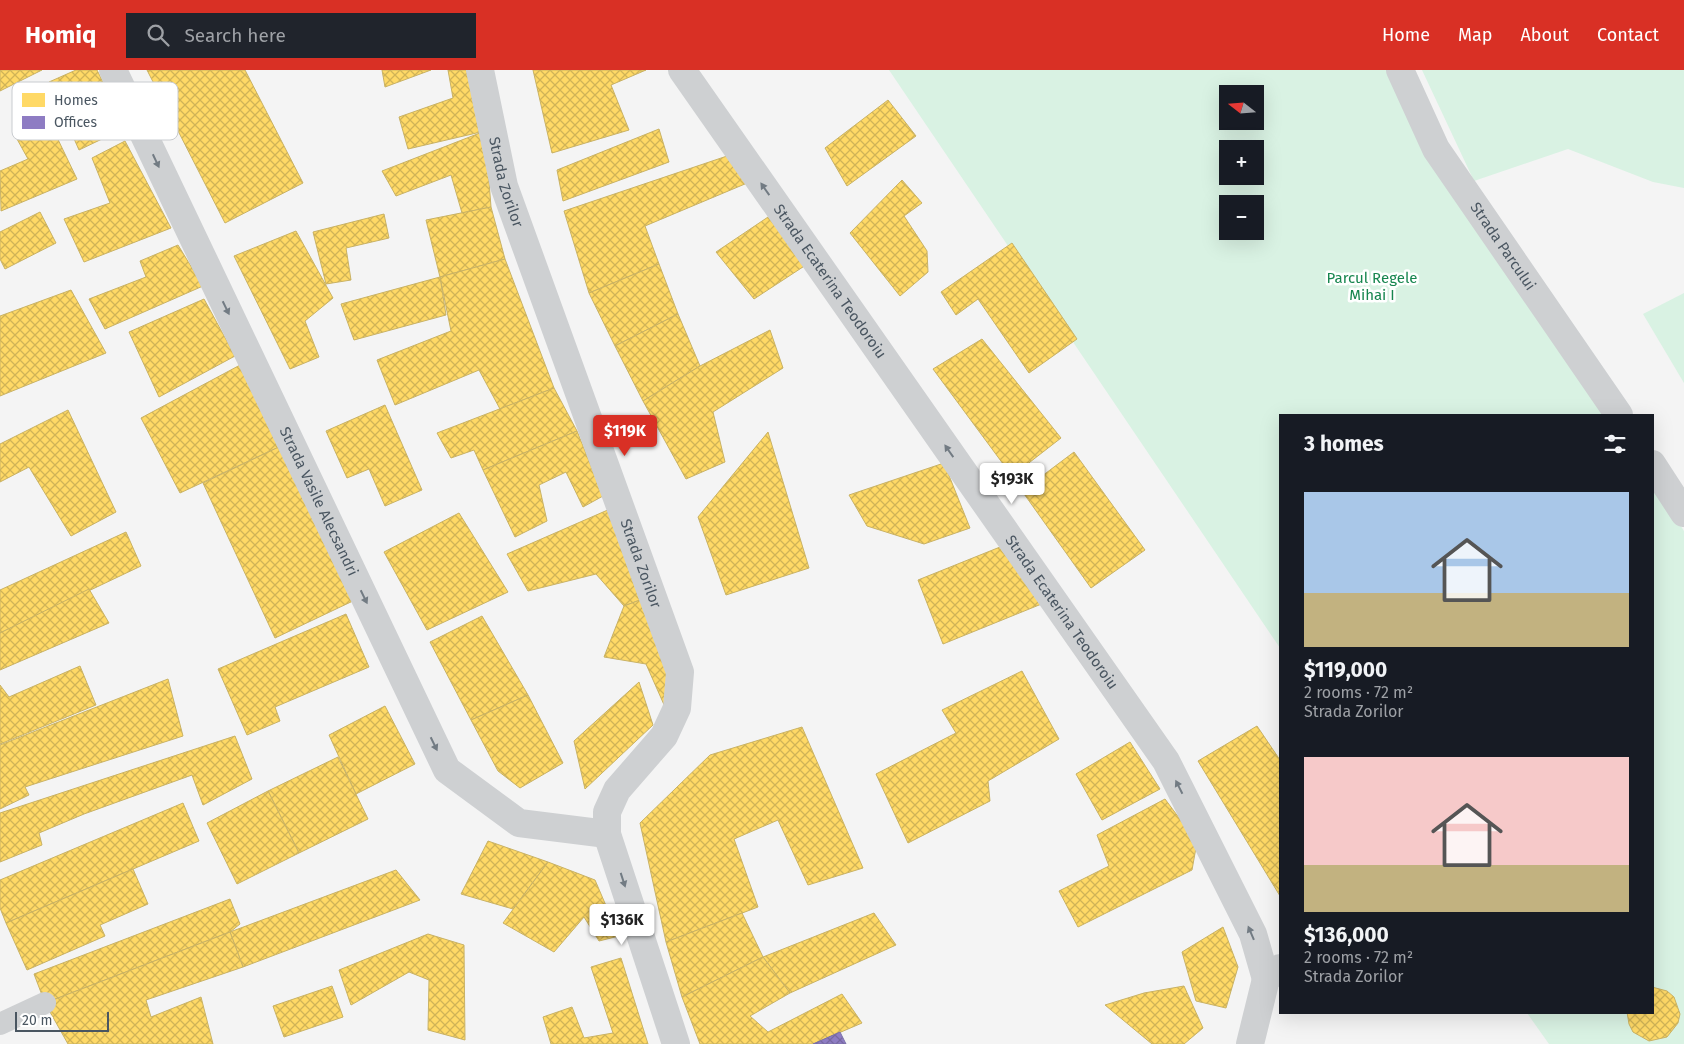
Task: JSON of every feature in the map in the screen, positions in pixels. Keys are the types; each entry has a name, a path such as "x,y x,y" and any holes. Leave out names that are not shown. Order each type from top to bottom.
{"street":[{"name":"Strada Vasile Alecsandri","path":"113,70 119,82"},
{"name":"Strada Zorilor","path":"480,70 504,186 680,672 677,708 664,736 617,790 607,812 608,834 676,1044"},
{"name":"Strada Ecaterina Teodoroiu","path":"682,70 1166,761 1273,974"},
{"name":"Strada Parcului","path":"1400,70 1436,149 1618,414"},
{"name":"Strada Vasile Alecsandri","path":"146,140 447,770 519,823 608,834"},
{"path":"1654,467 1684,513"},
{"path":"1250,1044 1273,974"},
{"path":"0,1024 45,1003"}],"green space":[{"name":"Parcul Regele Mihai I","path":"889,70 1399,70 1608,414 1279,414 1279,647"},
{"path":"1422,70 1684,70 1684,188 1653,182 1568,149 1474,181"},
{"path":"1684,293 1684,383 1643,314"},
{"path":"1654,484 1684,531 1684,1044 1549,1044 1528,1014 1654,1014"}],"building: Homes":[{"path":"0,70 42,70 18,82 12,82 12,85 0,91"},
{"path":"76,70 97,70 103,82 49,82"},
{"path":"147,70 245,70 303,183 225,223 178,131 178,82 153,82"},
{"path":"382,70 431,70 385,87"},
{"path":"448,70 474,70 485,131 408,149 399,117 453,98"},
{"path":"533,70 646,70 611,85 629,130 552,153"},
{"path":"888,100 916,136 847,186 825,148"},
{"path":"659,129 669,162 563,201 557,170"},
{"path":"485,131 491,207 462,213 451,175 396,196 382,171"},
{"path":"18,140 58,140 77,179 1,211 0,171 28,159"},
{"path":"75,140 100,140 79,150"},
{"path":"125,141 171,228 84,262 64,219 110,203 92,158"},
{"path":"733,154 752,181 645,226 659,264 589,293 564,211"},
{"path":"902,180 922,203 904,216 927,251 928,272 900,296 850,233"},
{"path":"491,207 505,259 440,277 426,220"},
{"path":"40,212 56,243 5,269 0,259 0,232"},
{"path":"774,213 809,263 754,299 716,252"},
{"path":"384,214 389,238 346,248 351,280 326,284 313,232"},
{"path":"296,231 333,298 305,321 319,357 290,369 234,256"},
{"path":"1012,243 1077,339 1029,373 978,299 956,315 941,292"},
{"path":"178,245 203,286 105,329 89,299 146,277 140,261"},
{"path":"505,259 554,388 500,409 479,370 395,405 377,360 451,331 440,277"},
{"path":"659,264 678,314 615,346 589,293"},
{"path":"440,277 446,315 354,340 341,304"},
{"path":"71,290 106,353 0,396 0,316"},
{"path":"204,299 235,356 159,397 129,332"},
{"path":"678,314 700,366 643,401 615,346"},
{"path":"770,330 783,368 713,412 725,462 686,479 643,401 700,366"},
{"path":"982,339 1061,438 1012,476 933,369"},
{"path":"242,364 283,445 180,493 141,418"},
{"path":"554,388 577,431 483,470 474,450 451,458 437,433"},
{"path":"385,405 422,490 385,506 369,469 347,478 326,431"},
{"path":"68,410 116,512 71,536 29,467 0,482 0,444"},
{"path":"577,431 603,496 583,507 566,472 539,485 547,521 515,537 483,470"},
{"path":"768,432 809,568 726,595 698,517"},
{"path":"283,445 355,600 275,638 203,483"},
{"path":"1074,452 1145,550 1091,588 1022,491"},
{"path":"944,463 970,528 924,544 867,526 849,495"},
{"path":"610,509 648,597 624,606 596,574 528,591 507,554"},
{"path":"459,513 508,592 427,630 384,552"},
{"path":"126,532 141,566 0,633 0,590"},
{"path":"1005,545 1044,603 943,644 918,580"},
{"path":"89,589 109,623 0,670 0,633"},
{"path":"648,597 670,664 665,707 646,664 604,657 624,606"},
{"path":"346,614 369,667 275,707 280,721 247,735 218,669"},
{"path":"482,616 528,695 471,720 430,642"},
{"path":"80,666 96,705 0,744 0,685 9,697"},
{"path":"1022,671 1059,739 988,781 990,801 908,843 876,774 956,733 942,710"},
{"path":"168,679 183,736 25,787 29,795 0,809 0,745"},
{"path":"639,682 653,725 585,789 574,741"},
{"path":"528,695 563,763 520,788 498,771 471,720"},
{"path":"385,706 415,764 356,794 329,735"},
{"path":"1257,726 1279,759 1279,894 1198,761"},
{"path":"802,727 863,868 808,885 778,820 734,839 758,907 666,942 640,823 710,755"},
{"path":"235,736 252,779 203,805 192,775 84,814 39,833 42,845 0,862 0,813"},
{"path":"1130,742 1160,789 1102,820 1076,774"},
{"path":"338,757 368,819 299,853 268,791"},
{"path":"268,791 299,853 237,884 207,823"},
{"path":"1165,799 1197,842 1192,870 1078,927 1059,891 1109,866 1097,835"},
{"path":"183,803 199,841 6,923 0,908 0,880"},
{"path":"488,841 548,862 513,909 461,894"},
{"path":"548,862 595,880 619,936 599,941 584,917 554,952 503,923"},
{"path":"133,869 148,904 100,925 105,936 27,970 6,923"},
{"path":"396,870 420,900 243,967 230,932"},
{"path":"230,899 240,924 230,932 45,1003 34,974"},
{"path":"742,913 763,957 682,997 666,942"},
{"path":"874,913 896,945 790,993 763,957"},
{"path":"1223,927 1238,967 1226,1008 1196,1001 1182,952"},
{"path":"230,932 243,967 146,1000 151,1017 201,997 213,1044 68,1044 45,1003"},
{"path":"428,934 464,945 465,1040 428,1030 429,980 409,972 351,1005 339,970"},
{"path":"763,957 790,993 750,1016 768,1032 842,994 862,1023 813,1044 700,1044 682,997"},
{"path":"621,958 648,1044 551,1044 543,1017 572,1007 584,1038 613,1033 591,967"},
{"path":"332,986 343,1017 284,1037 273,1006"},
{"path":"1184,986 1203,1028 1184,1044 1152,1044 1105,1005 1144,993"},
{"path":"1654,988 1667,991 1674,997 1680,1014 1678,1023 1667,1037 1649,1041 1633,1032 1627,1014 1654,1014"}],"building: Offices":[{"path":"840,1032 846,1044 813,1044"}]}
